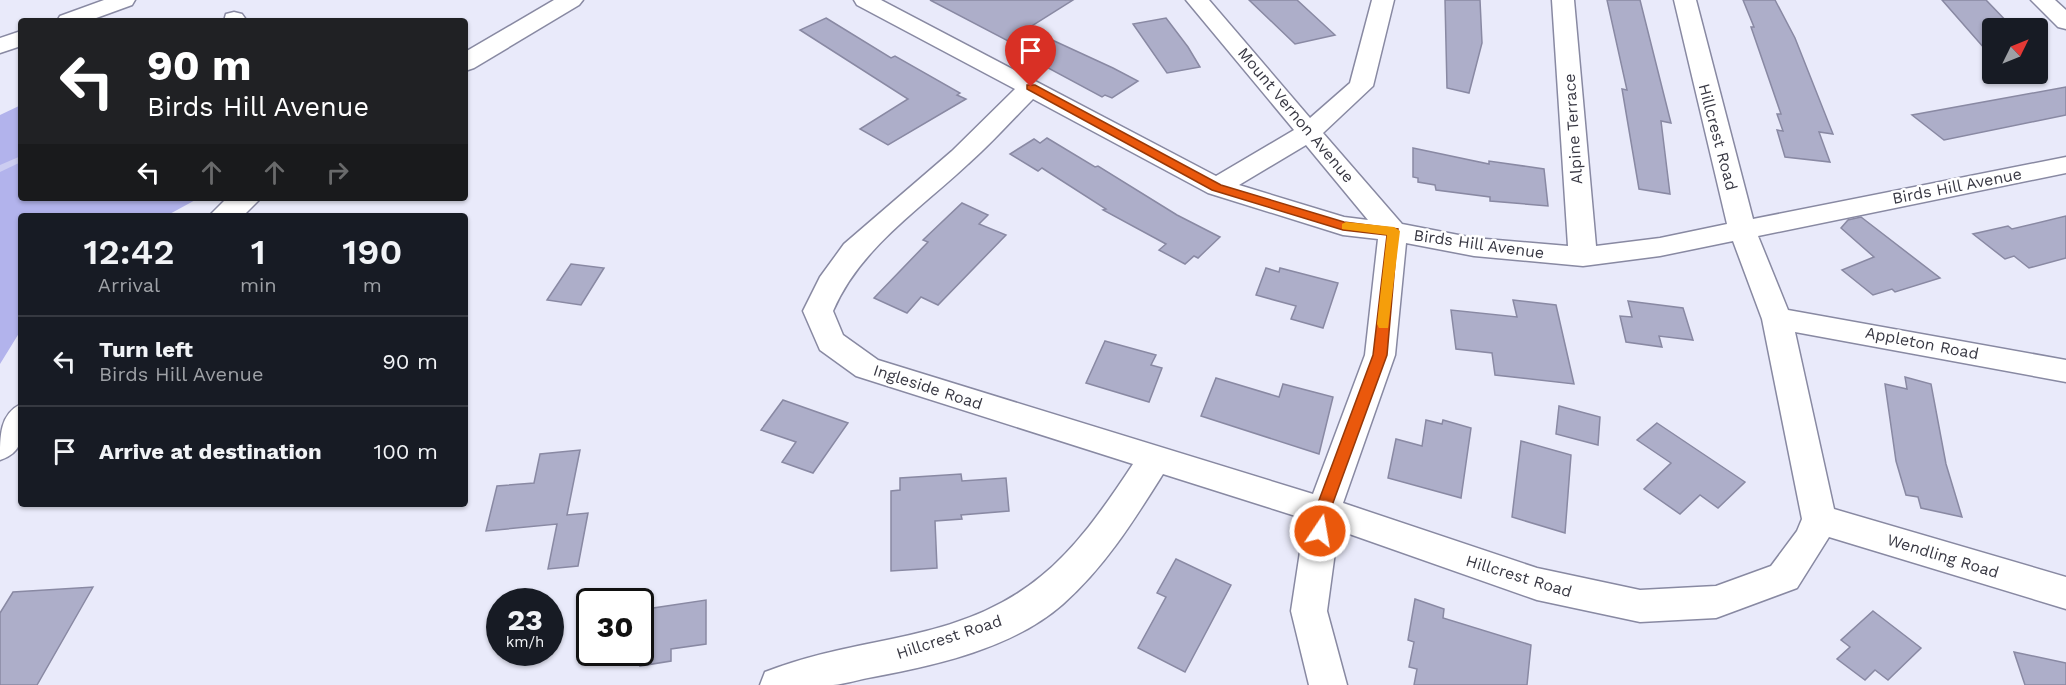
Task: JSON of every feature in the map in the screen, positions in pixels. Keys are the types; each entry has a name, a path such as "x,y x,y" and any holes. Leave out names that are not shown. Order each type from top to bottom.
{"main road":[{"path":"468,61 571,0"},
{"path":"228,213 242,201"},
{"path":"0,446 18,422"}],"street":[{"path":"76,18 124,0"},
{"name":"Birds Hill Avenue","path":"865,0 1217,188 1343,226 1394,231 1474,247 1583,257 1660,247 1938,189 2066,165"},
{"name":"Mount Vernon Avenue","path":"1197,0 1394,231"},
{"path":"1217,188 1309,132 1361,86 1383,0"},
{"name":"Alpine Terrace","path":"1563,0 1583,257"},
{"name":"Hillcrest Road","path":"779,685 802,674 913,652 998,625 1049,595 1102,539 1155,458 1323,511 1537,585 1640,606 1716,602 1784,577 1811,539 1819,519 1777,319 1742,230 1685,0"},
{"path":"2042,0 2066,22"},
{"path":"0,46 18,39"},
{"name":"Ingleside Road","path":"1031,87 961,157 854,251 830,284 818,311 831,342 867,368 1155,458"},
{"path":"1328,685 1309,611 1323,511 1380,355 1394,231"},
{"name":"Appleton Road","path":"1777,319 1825,325 2066,371"},
{"name":"Wendling Road","path":"1819,519 2066,592"}],"shaded area":[{"path":"18,106 18,201 194,201 172,213 18,213 18,335 0,364 0,115"}],"building":[{"path":"930,0 1073,0 1008,41"},
{"path":"1249,0 1297,0 1335,35 1295,44"},
{"path":"1445,0 1480,0 1482,43 1469,93 1447,88"},
{"path":"1607,0 1640,0 1671,123 1661,121 1670,194 1639,189 1622,89 1627,90"},
{"path":"1743,0 1775,0 1795,38 1833,134 1819,132 1830,162 1785,157 1777,130 1783,131 1777,114 1781,114 1751,27 1754,27"},
{"path":"1942,0 1986,0 2003,18 1982,18 1982,46"},
{"path":"826,18 891,58 895,56 960,93 957,95 966,99 888,145 860,129 908,99 800,30"},
{"path":"1166,18 1200,67 1167,73 1133,24"},
{"path":"1050,39 1138,81 1112,98 1105,95 1102,97 1024,55"},
{"path":"2066,87 2066,115 1944,140 1912,115"},
{"path":"1047,138 1095,167 1098,166 1177,215 1220,237 1198,258 1194,256 1185,264 1159,250 1166,244 1103,210 1106,209 1042,168 1038,171 1010,154 1034,139 1040,143"},
{"path":"1413,148 1489,164 1489,161 1544,169 1548,206 1490,201 1490,197 1436,190 1435,185 1418,182 1418,178 1413,177"},
{"path":"962,203 988,215 979,224 1006,235 938,305 921,297 907,313 874,298 928,242 923,240"},
{"path":"2066,216 2066,258 2029,268 2014,256 2005,259 1973,234 2008,226 2012,229"},
{"path":"1861,217 1940,278 1895,292 1892,289 1873,295 1842,270 1874,257 1841,228 1848,220"},
{"path":"571,264 604,268 581,305 547,300"},
{"path":"1266,268 1279,272 1280,268 1338,283 1323,328 1291,319 1296,306 1256,295"},
{"path":"1513,300 1556,305 1574,384 1495,375 1492,353 1456,349 1451,310 1517,317"},
{"path":"1628,301 1683,308 1693,340 1659,336 1662,347 1626,342 1620,316 1632,317"},
{"path":"1105,341 1156,355 1151,365 1162,368 1149,402 1086,383"},
{"path":"1905,377 1931,384 1946,464 1962,517 1921,508 1918,497 1906,495 1896,461 1885,384 1907,389"},
{"path":"1216,378 1279,397 1283,384 1333,397 1319,454 1201,416"},
{"path":"783,400 848,423 813,473 782,462 796,442 761,430"},
{"path":"1559,406 1600,417 1598,445 1556,434"},
{"path":"1426,420 1442,424 1443,420 1471,428 1461,498 1388,478 1396,439 1422,446"},
{"path":"1657,423 1745,482 1718,508 1700,495 1680,514 1644,489 1671,463 1637,440"},
{"path":"1521,441 1571,455 1565,533 1512,517"},
{"path":"580,450 567,515 588,513 578,566 548,569 557,524 486,531 497,486 534,483 540,454"},
{"path":"961,474 962,481 1006,478 1009,511 961,515 962,519 935,521 937,568 891,571 891,491 900,490 900,478"},
{"path":"1176,559 1231,585 1185,672 1138,648 1166,597 1157,593"},
{"path":"93,587 37,685 0,685 0,613 13,592"},
{"path":"1415,599 1444,609 1443,618 1531,645 1527,685 1414,685 1417,669 1409,667 1414,642 1408,640"},
{"path":"706,600 706,644 671,649 671,661 654,664 654,608"},
{"path":"1873,611 1921,648 1888,680 1875,670 1865,680 1837,659 1850,647 1841,640"},
{"path":"2014,652 2066,663 2066,685 2025,685"}],"waterway":[{"path":"0,169 18,160"}],"slow traffic":[{"path":"1346,226 1394,231 1383,324"}],"route":[{"path":"1031,87 1217,188 1343,226 1394,231 1380,355 1323,511 1320,531"}]}
